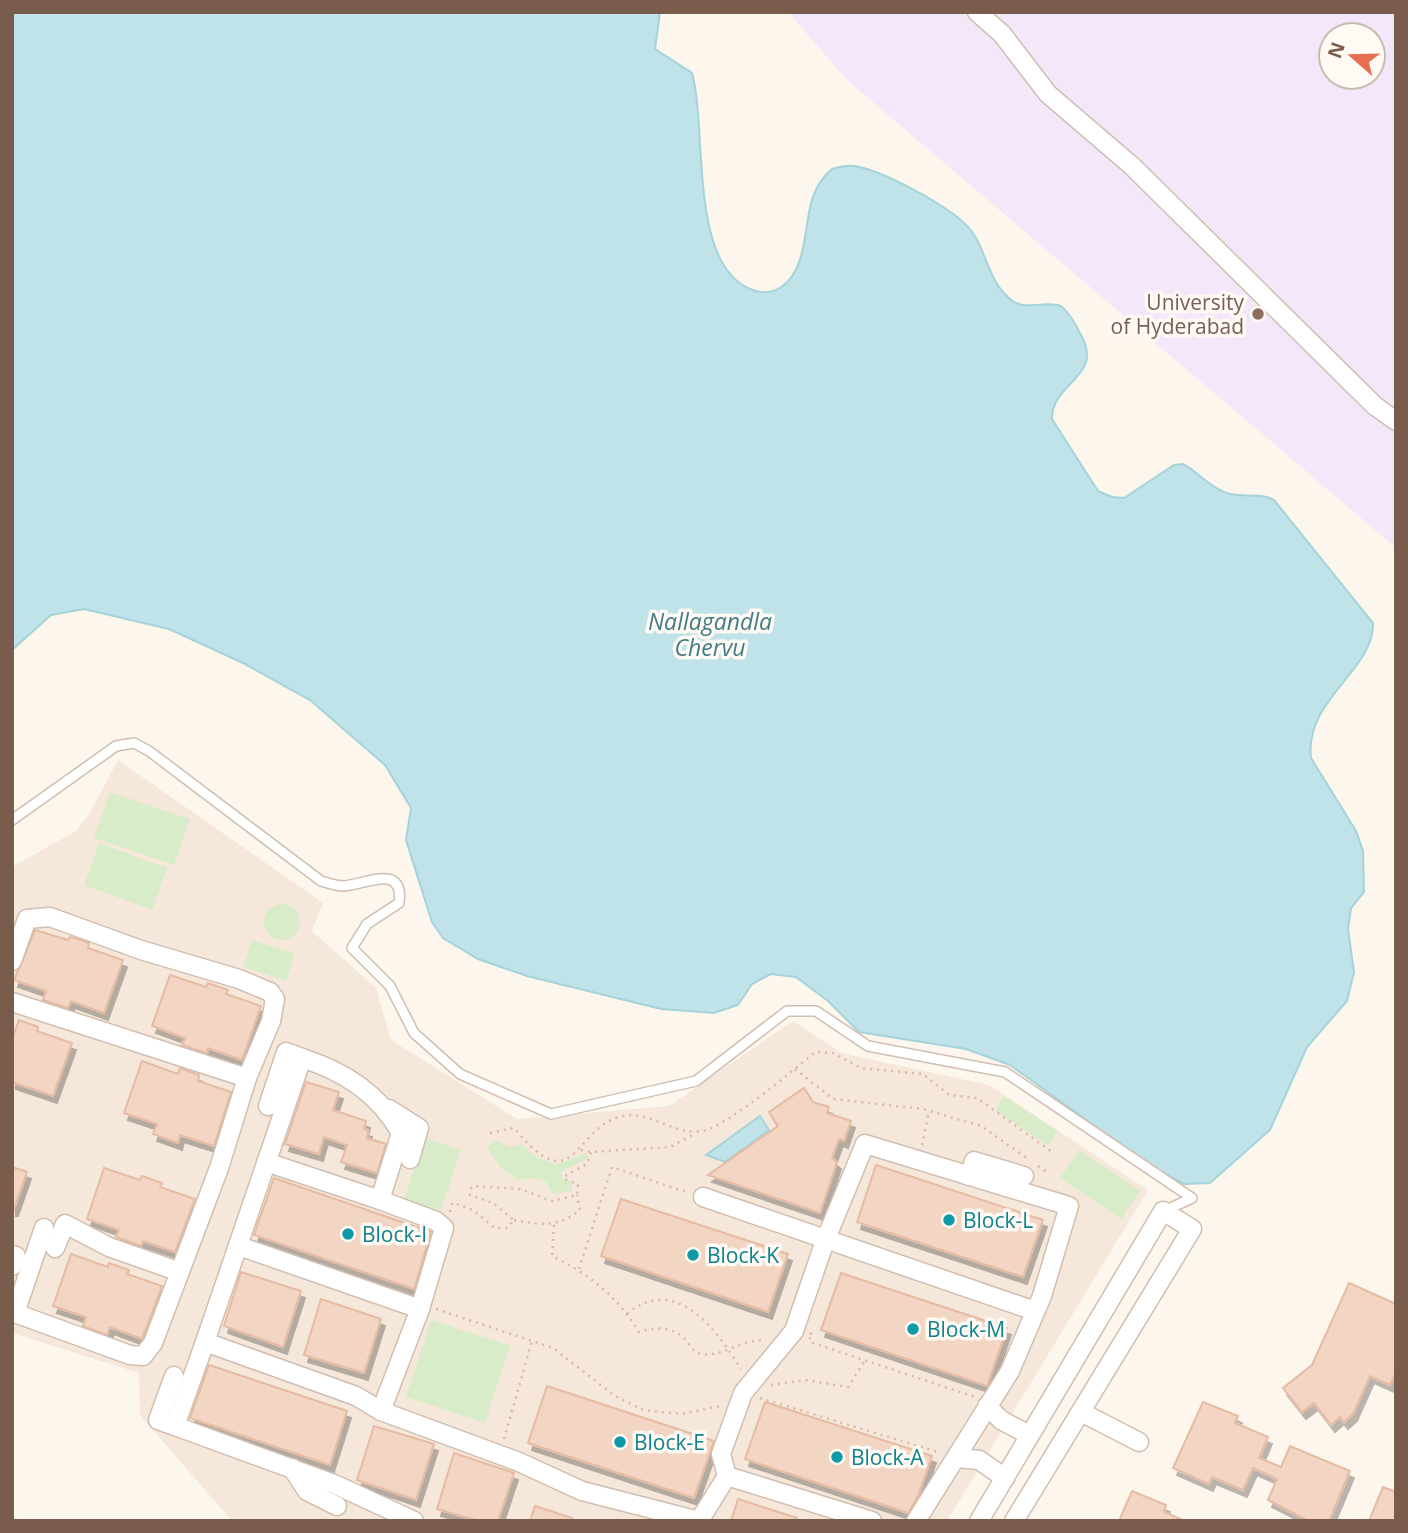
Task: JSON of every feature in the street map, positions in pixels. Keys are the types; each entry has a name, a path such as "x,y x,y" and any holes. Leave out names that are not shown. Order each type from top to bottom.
{"street":[{"path":"978,12 1002,34 1048,94 1132,166 1375,406 1396,421"},
{"path":"12,961 27,919 50,917 141,950 239,979 270,992 275,999 271,1021 247,1078 219,1168 153,1343 143,1356 130,1355 13,1312 44,1228"},
{"path":"12,1002 247,1078"},
{"path":"268,1106 286,1052 335,1069 386,1108 419,1128 410,1159"},
{"path":"175,1426 302,1058"},
{"path":"380,1200 401,1133 386,1108"},
{"path":"205,1342 356,1396 381,1411 519,1462 582,1491 699,1521 727,1476 721,1454 746,1382 794,1331 825,1241 865,1144 1069,1206 1060,1244 1010,1371 981,1402 958,1458 916,1521"},
{"path":"969,1176 974,1161 1024,1176"},
{"path":"266,1162 380,1200 436,1221 444,1228 420,1307 381,1411"},
{"path":"703,1197 1035,1311"},
{"path":"979,1521 1163,1211 1192,1229 1014,1521"},
{"path":"55,1248 65,1224 109,1247 180,1272"},
{"path":"239,1246 420,1307"},
{"path":"12,1255 16,1256 12,1266"},
{"path":"174,1376 158,1420 292,1468 414,1521"},
{"path":"981,1402 1000,1420 1029,1435"},
{"path":"1081,1412 1139,1442"},
{"path":"958,1458 979,1460 1005,1478"},
{"path":"292,1468 307,1492 337,1506"},
{"path":"727,1476 872,1521"}],"lane":[{"path":"12,820 116,746 134,743 149,751 321,881 342,886 383,878 395,883 399,888 399,903 367,924 352,948 390,986 414,1033 460,1074 551,1114 696,1081 787,1011 816,1011 868,1046 1005,1072 1192,1198 1163,1211"}],"path":[{"path":"580,1150 591,1152 670,1147 710,1129 816,1052 833,1053 861,1068 923,1074 949,1095 977,1098 1052,1152"},
{"path":"795,1069 833,1099 929,1111 981,1126 1047,1172"},
{"path":"919,1160 929,1111"},
{"path":"490,1133 514,1128 544,1158 558,1160 571,1157 601,1125 619,1117 639,1115 686,1131 699,1132"},
{"path":"577,1195 552,1201 520,1189 474,1186 470,1189 470,1195 493,1203 514,1220 554,1225 580,1210 578,1184 564,1179 587,1164 591,1152"},
{"path":"579,1269 612,1167 682,1191"},
{"path":"444,1228 453,1203 472,1208 495,1228 507,1228 514,1220"},
{"path":"554,1225 552,1256 579,1269 606,1290 639,1332 667,1328 682,1336 697,1353 704,1355 755,1339 773,1343 785,1333 809,1332 813,1336 808,1339 813,1343 981,1402"},
{"path":"627,1314 636,1307 662,1300 687,1308 709,1323 741,1369 746,1382 958,1458"},
{"path":"420,1307 532,1341 562,1354 615,1396 643,1410 661,1413 701,1412 730,1403 746,1382"},
{"path":"503,1441 532,1341"},
{"path":"746,1382 765,1388 798,1380 848,1387 865,1360"}],"shaded area":[{"name":"University of Hyderabad","path":"788,12 1396,12 1396,548 847,80"},
{"path":"118,760 323,903 312,931 376,988 391,1040 517,1119 669,1106 793,1021 841,1053 989,1085 1148,1190 947,1521 232,1521 140,1415 139,1373 12,1333 12,867 76,831 90,813"}],"green space":[{"path":"110,792 190,819 174,865 94,838"},
{"path":"99,843 167,868 152,910 84,885"},
{"path":"282,904 295,909 300,922 295,935 282,940 269,935 264,922 269,909"},
{"path":"252,940 295,954 286,981 243,967"},
{"path":"1004,1096 1058,1131 1048,1146 995,1110"},
{"path":"424,1138 461,1150 441,1211 404,1199"},
{"path":"495,1140 510,1147 521,1144 535,1156 556,1165 586,1153 589,1158 561,1172 563,1179 572,1182 572,1191 553,1194 545,1181 533,1178 518,1180 501,1168 487,1148"},
{"path":"1079,1150 1140,1191 1121,1219 1060,1178"},
{"path":"431,1320 510,1346 485,1423 406,1397"}],"water":[{"name":"Nallagandla Chervu","path":"12,12 660,12 655,49 692,73 697,98 704,196 710,228 719,257 734,278 762,292 777,290 785,284 799,263 810,206 821,180 832,169 851,166 897,181 958,218 973,234 1002,291 1016,303 1061,306 1080,333 1087,360 1083,370 1060,395 1054,406 1052,419 1098,491 1112,497 1124,498 1174,465 1183,464 1227,493 1274,500 1373,623 1371,640 1363,655 1328,702 1312,737 1311,758 1356,831 1363,851 1364,892 1351,908 1348,929 1354,972 1347,1001 1307,1047 1270,1130 1210,1183 1184,1184 1147,1164 1010,1065 966,1049 859,1032 828,1001 796,977 771,974 752,984 738,1005 714,1013 661,1009 527,976 478,959 443,938 432,922 406,840 411,808 385,765 310,700 243,663 169,629 84,609 51,615 12,650"},
{"path":"760,1116 769,1130 725,1162 706,1155"}],"building":[{"path":"35,930 68,940 70,937 81,940 89,943 88,948 123,960 104,1013 71,1001 68,1008 43,1000 46,991 14,980"},
{"path":"170,975 206,987 208,983 228,990 226,994 261,1006 242,1060 208,1048 207,1053 182,1045 185,1038 152,1026"},
{"path":"19,1020 38,1027 37,1031 72,1043 53,1096 12,1082 12,1039"},
{"path":"142,1061 178,1074 180,1068 199,1075 198,1081 231,1092 214,1146 180,1135 178,1143 153,1134 157,1124 124,1113"},
{"path":"306,1082 339,1092 333,1110 366,1121 364,1129 368,1130 367,1138 386,1144 377,1173 341,1162 347,1145 324,1137 319,1154 285,1144"},
{"path":"804,1088 813,1102 829,1107 827,1113 851,1121 844,1141 839,1139 832,1158 837,1162 820,1213 708,1175 778,1126 769,1112"},
{"name":"Block-L","path":"876,1165 1043,1220 1023,1277 857,1222"},
{"path":"12,1167 27,1172 14,1209 12,1209"},
{"path":"104,1168 140,1180 142,1176 162,1183 160,1187 195,1199 175,1252 143,1241 141,1246 116,1237 119,1230 87,1219"},
{"name":"Block-I","path":"274,1178 431,1232 414,1289 254,1235"},
{"name":"Block-K","path":"621,1199 788,1254 768,1312 601,1256"},
{"path":"71,1254 108,1267 109,1263 129,1270 127,1274 162,1286 142,1339 110,1327 107,1335 83,1326 86,1317 53,1306"},
{"path":"241,1272 301,1291 283,1347 224,1326"},
{"name":"Block-M","path":"841,1273 1007,1328 987,1386 821,1330"},
{"path":"1349,1283 1396,1304 1396,1372 1390,1385 1370,1376 1353,1414 1344,1422 1340,1417 1331,1425 1314,1403 1302,1412 1283,1388 1312,1365"},
{"path":"321,1299 381,1319 364,1373 304,1355"},
{"path":"209,1365 347,1411 330,1465 190,1418"},
{"name":"Block-E","path":"547,1386 714,1441 694,1498 528,1443"},
{"name":"Block-A","path":"765,1402 932,1456 918,1496 908,1513 745,1459"},
{"path":"1203,1402 1238,1416 1235,1423 1268,1437 1259,1458 1281,1467 1290,1446 1350,1471 1329,1521 1309,1521 1268,1500 1277,1479 1253,1468 1243,1490 1212,1477 1209,1484 1173,1468"},
{"path":"374,1426 434,1444 416,1500 357,1480"},
{"path":"454,1453 514,1473 498,1521 479,1521 437,1509"},
{"path":"1383,1487 1396,1492 1396,1521 1369,1521"},
{"path":"1132,1491 1166,1505 1164,1512 1185,1521 1119,1521"},
{"path":"738,1499 797,1518 796,1521 731,1521"},
{"path":"535,1506 572,1518 572,1521 530,1521"}],"place":[{"name":"University of Hyderabad","path":"1258,314"},
{"name":"Block-L","path":"949,1220"},
{"name":"Block-I","path":"348,1234"},
{"name":"Block-K","path":"693,1255"},
{"name":"Block-M","path":"913,1329"},
{"name":"Block-E","path":"620,1442"},
{"name":"Block-A","path":"837,1457"}]}
